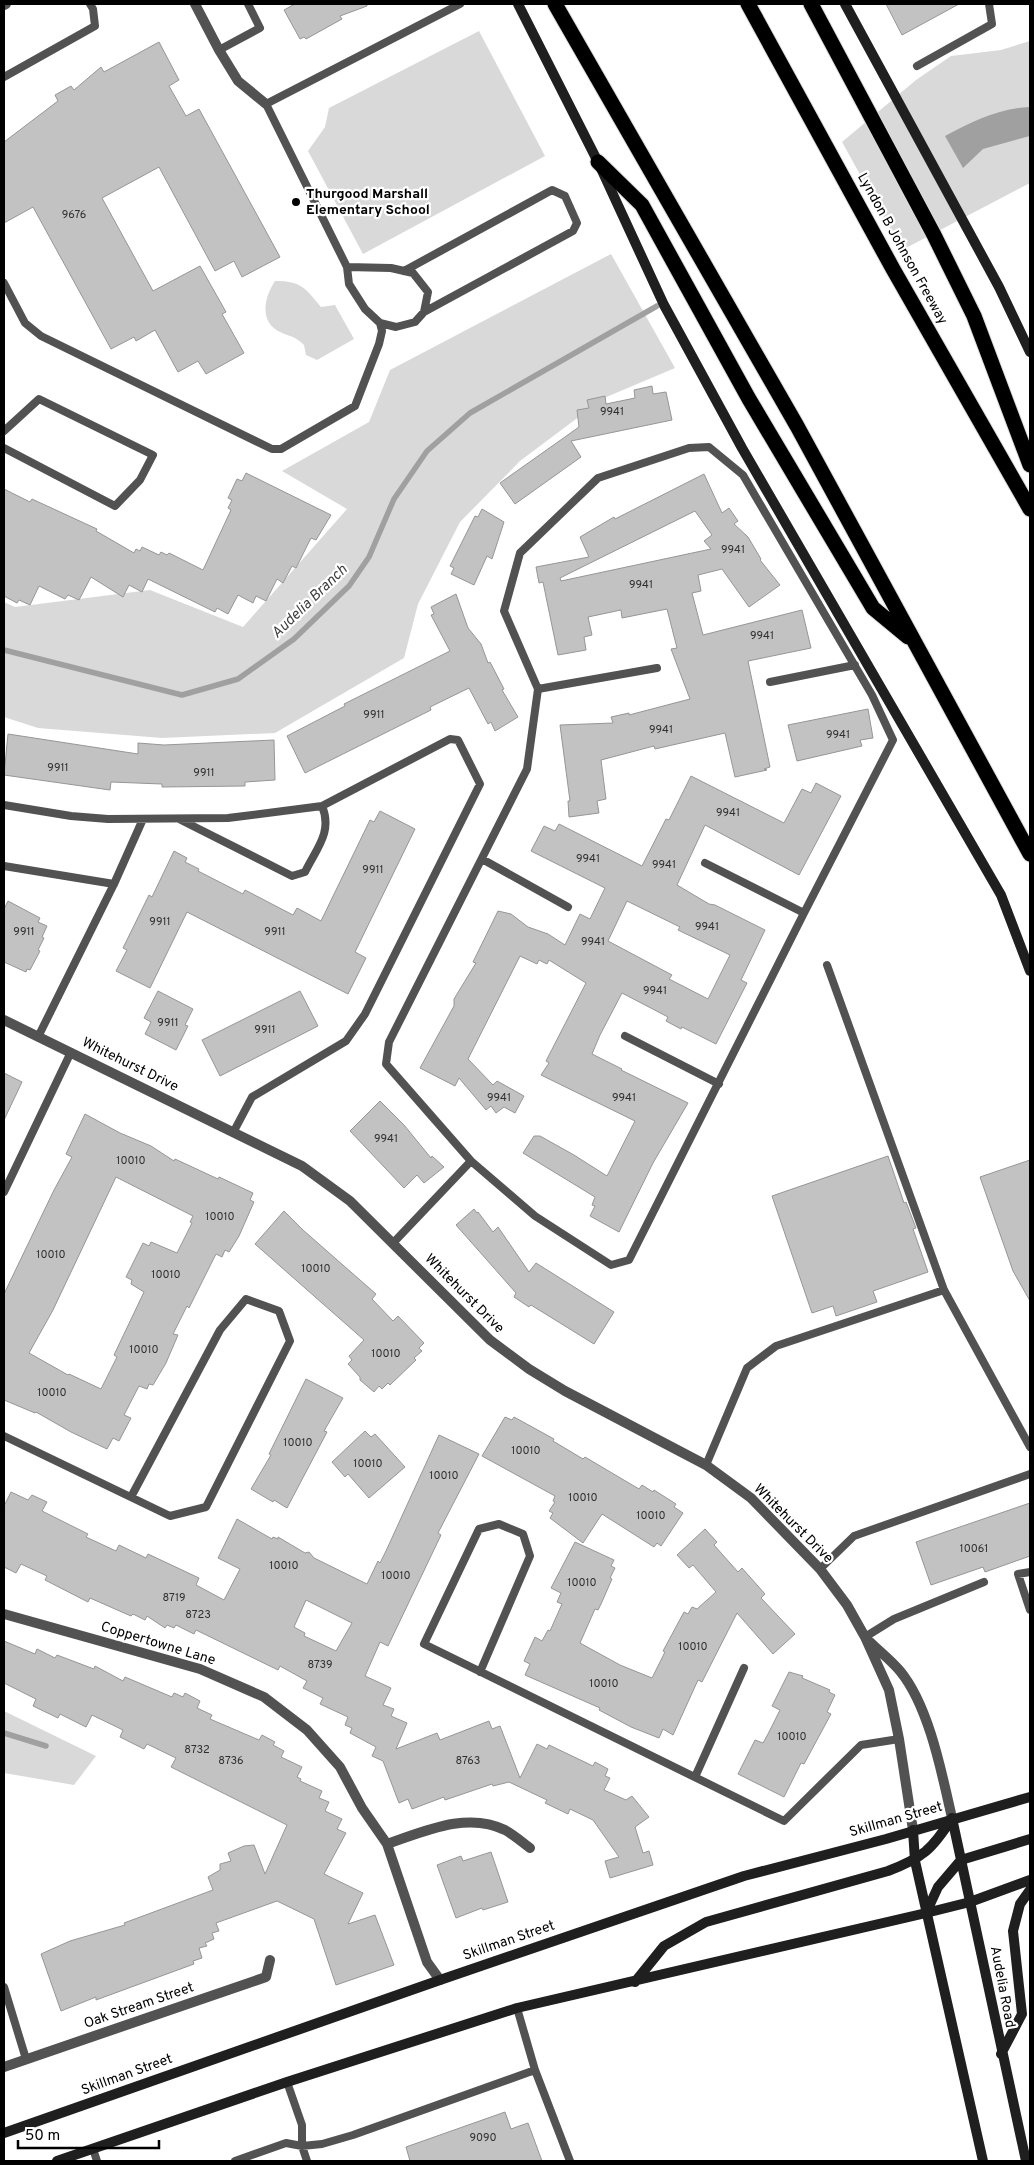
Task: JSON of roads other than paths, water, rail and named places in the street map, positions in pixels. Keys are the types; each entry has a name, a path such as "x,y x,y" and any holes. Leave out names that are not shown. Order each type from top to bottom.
{"highway":[{"path":"555,4 797,426 1030,854"},
{"name":"Lyndon B Johnson Freeway","path":"748,4 893,269 1030,509"},
{"path":"811,4 934,235 974,316 1030,465"},
{"path":"598,162 642,205 754,408 872,608 915,642"}],"main road":[{"path":"518,4 598,162 664,305 737,440 1001,895 1030,971"},
{"path":"845,4 999,288 1030,352"},
{"name":"Skillman Street","path":"4,2133 744,1876 886,1839 952,1818 1030,1797"},
{"path":"635,1982 664,1946 706,1922 888,1871 915,1861 938,1841 952,1818"},
{"name":"Audelia Road","path":"952,1818 1001,2054 1026,2161"},
{"path":"913,1830 915,1861 983,2161"},
{"path":"926,1912 938,1887 961,1860 1030,1839"},
{"path":"57,2161 287,2082 516,2008 635,1982 970,1902 1030,1880"},
{"path":"1001,2054 1022,2014 1013,1931 1020,1904 1030,1890"}],"street":[{"path":"195,4 238,81 266,104"},
{"name":"Whitehurst Drive","path":"4,1020 234,1131 302,1166 350,1201 394,1242 490,1340 529,1368 565,1390 706,1465 751,1498 820,1569 847,1605 865,1637 889,1690 899,1739 913,1830"},
{"name":"Coppertowne Lane","path":"4,1614 200,1669 264,1697 308,1730 340,1767 362,1808 387,1844 427,1962 440,1980"},
{"name":"Whitehurst Drive","path":"865,1637 900,1671 921,1705 945,1786 952,1818"},
{"path":"387,1844 450,1824 478,1822 504,1830 530,1848"},
{"name":"Oak Stream Street","path":"4,2067 266,1977 270,1960"}],"lane":[{"path":"4,76 95,26 93,9 90,4"},
{"path":"219,50 260,28 248,4"},
{"path":"404,271 552,190 565,196 577,223 573,231 424,312 415,322 396,327 380,323 365,309 349,284 347,267 266,104 460,4"},
{"path":"917,66 992,24 989,4"},
{"path":"347,267 391,268 413,273 428,292 424,312"},
{"path":"4,283 25,323 41,336 272,448 281,449 355,406 379,344 382,331 380,323"},
{"path":"4,431 39,400 152,455 140,480 115,506 4,448"},
{"path":"709,447 743,475 872,695 893,740 629,1260 611,1265 535,1216 471,1161 386,1064 389,1042 527,769 538,689 504,612 520,553 598,478 690,448 709,447"},
{"path":"770,682 855,665"},
{"path":"538,689 657,668"},
{"path":"4,805 71,816 108,819 228,818 322,806 450,739 458,740 480,784 365,1014 346,1040 252,1097 234,1131"},
{"path":"177,818 292,876 305,872 326,830 327,818 322,806"},
{"path":"38,1037 114,884 143,819"},
{"path":"482,859 568,907"},
{"path":"705,863 804,913"},
{"path":"4,866 114,884"},
{"path":"827,965 944,1290 1030,1447"},
{"path":"625,1036 719,1084"},
{"path":"4,1192 71,1052"},
{"path":"394,1242 471,1161"},
{"path":"706,1465 747,1368 776,1346 944,1290"},
{"path":"4,1436 170,1516 206,1507 290,1341 279,1310 246,1299 220,1330 131,1497"},
{"path":"820,1569 854,1536 1030,1474"},
{"path":"480,1672 530,1556 523,1534 500,1524 479,1529 424,1644 480,1672 784,1821 862,1746 899,1739"},
{"path":"1030,1572 1018,1574 1030,1610"},
{"path":"865,1637 894,1619 984,1582"},
{"path":"695,1777 744,1668"},
{"path":"4,1987 26,2059"},
{"path":"516,2008 535,2070 570,2161"},
{"path":"236,2161 286,2143 302,2146 322,2144 353,2136 535,2070"},
{"path":"287,2082 302,2125 302,2146 307,2161"},
{"path":"93,2149 97,2161"}],"waterway":[{"name":"Audelia Branch","path":"4,650 182,695 238,679 294,639 349,586 369,557 394,499 427,451 470,413 657,306"},
{"path":"4,1733 46,1746"}],"place":[{"name":"Thurgood Marshall Elementary School","path":"296,202"}]}
